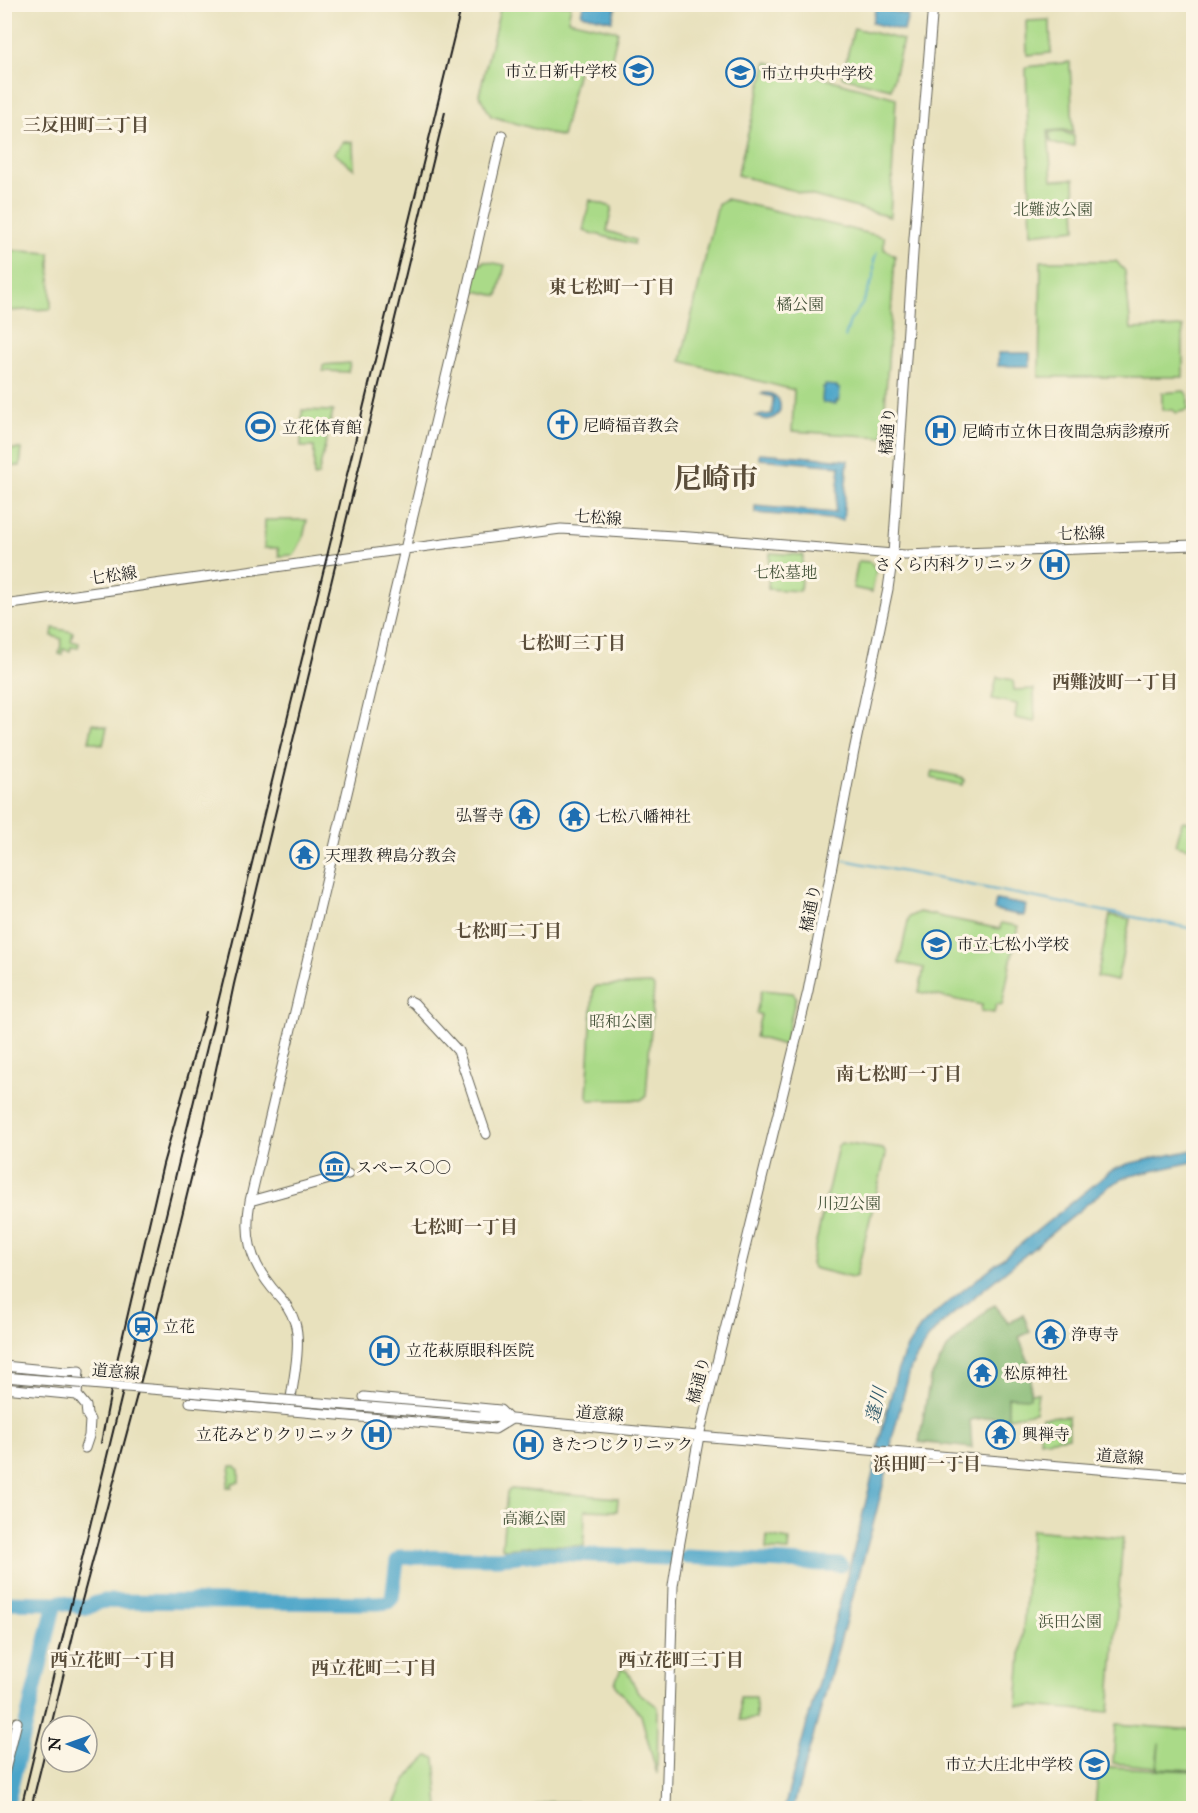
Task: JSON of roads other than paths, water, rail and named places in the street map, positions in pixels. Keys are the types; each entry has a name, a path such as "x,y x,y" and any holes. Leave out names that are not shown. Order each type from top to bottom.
{"street":[{"name":"橘通り","path":"666,1809 673,1586 699,1436 808,991 888,589 893,554 914,238 933,4"},
{"path":"289,1411 298,1335 289,1306 271,1287 256,1265 249,1244 247,1222 250,1202 502,135"},
{"name":"七松線","path":"4,605 561,529 905,555 1194,545"},
{"path":"410,1001 458,1051 486,1134"},
{"path":"250,1202 348,1174"},
{"path":"4,1366 66,1372 79,1371 77,1395 86,1406 90,1420 89,1436 85,1448"},
{"name":"道意線","path":"4,1377 1194,1477"},
{"path":"4,1388 77,1395"},
{"path":"190,1402 495,1429 510,1420 500,1410 364,1397"},
{"path":"4,1774 17,1722"}],"water":[{"path":"583,5 616,7 612,21 581,14"},
{"path":"876,7 908,15 904,31 872,23"},
{"path":"998,353 1030,353 1030,366 998,366"},
{"path":"825,385 837,386 840,389 839,401 836,401 836,404 823,403"},
{"path":"761,394 778,398 780,405 779,413 768,420 756,416 772,414 773,397"},
{"path":"759,453 848,460 843,520 755,513 755,506 835,513 840,466 759,459"},
{"path":"996,900 1026,905 1024,916 994,910"},
{"path":"1193,1150 1193,1162 1126,1177 1109,1186 940,1325 927,1340 911,1367 873,1525 793,1808 784,1808 850,1565 897,1372 906,1349 920,1328 935,1313 1111,1171 1127,1164"}],"waterway":[{"path":"845,337 850,321 863,303 874,276 874,260 877,252"},
{"path":"844,860 1194,929"},
{"path":"6,1808 55,1603 87,1608 104,1601 378,1603 388,1602 392,1598 397,1561 401,1557 498,1558 546,1553 667,1558"},
{"path":"687,1557 841,1565"},
{"path":"4,1602 55,1603"}],"railway":[{"path":"21,1808 462,4"},
{"path":"54,1714 145,1365 204,1126 234,984 445,112"},
{"path":"101,1443 116,1365 163,1164 206,1012"},
{"path":"31,1808 39,1774"}],"place":[{"name":"市立日新中学校","path":"638,71"},
{"name":"市立中央中学校","path":"740,73"},
{"name":"尼崎福音教会","path":"562,425"},
{"name":"立花体育館","path":"261,427"},
{"name":"尼崎市立休日夜間急病診療所","path":"941,431"},
{"name":"さくら内科クリニック","path":"1055,564"},
{"name":"弘誓寺","path":"525,815"},
{"name":"七松八幡神社","path":"574,816"},
{"name":"天理教 稗島分教会","path":"304,855"},
{"name":"市立七松小学校","path":"936,944"},
{"name":"スペース○○","path":"335,1167"},
{"name":"立花","path":"142,1326"},
{"name":"浄専寺","path":"1050,1334"},
{"name":"立花萩原眼科医院","path":"385,1350"},
{"name":"松原神社","path":"983,1373"},
{"name":"立花みどりクリニック","path":"376,1434"},
{"name":"興禅寺","path":"1001,1434"},
{"name":"きたつじクリニック","path":"529,1444"},
{"name":"市立大庄北中学校","path":"1094,1764"}],"district":[{"name":"三反田町二丁目","path":"86,125"},
{"name":"東七松町一丁目","path":"612,287"},
{"name":"尼崎市","path":"716,478"},
{"name":"七松町三丁目","path":"572,643"},
{"name":"西難波町一丁目","path":"1115,682"},
{"name":"七松町二丁目","path":"508,931"},
{"name":"南七松町一丁目","path":"899,1074"},
{"name":"七松町一丁目","path":"464,1227"},
{"name":"浜田町一丁目","path":"927,1464"},
{"name":"西立花町一丁目","path":"113,1660"},
{"name":"西立花町三丁目","path":"681,1660"},
{"name":"西立花町二丁目","path":"374,1668"}],"park label":[{"name":"北難波公園","path":"1053,209"},
{"name":"橘公園","path":"800,304"},
{"name":"七松墓地","path":"785,572"},
{"name":"昭和公園","path":"621,1021"},
{"name":"川辺公園","path":"849,1203"},
{"name":"高瀬公園","path":"534,1518"},
{"name":"浜田公園","path":"1070,1621"}],"water label":[{"name":"蓬川","path":"876,1405"}]}
